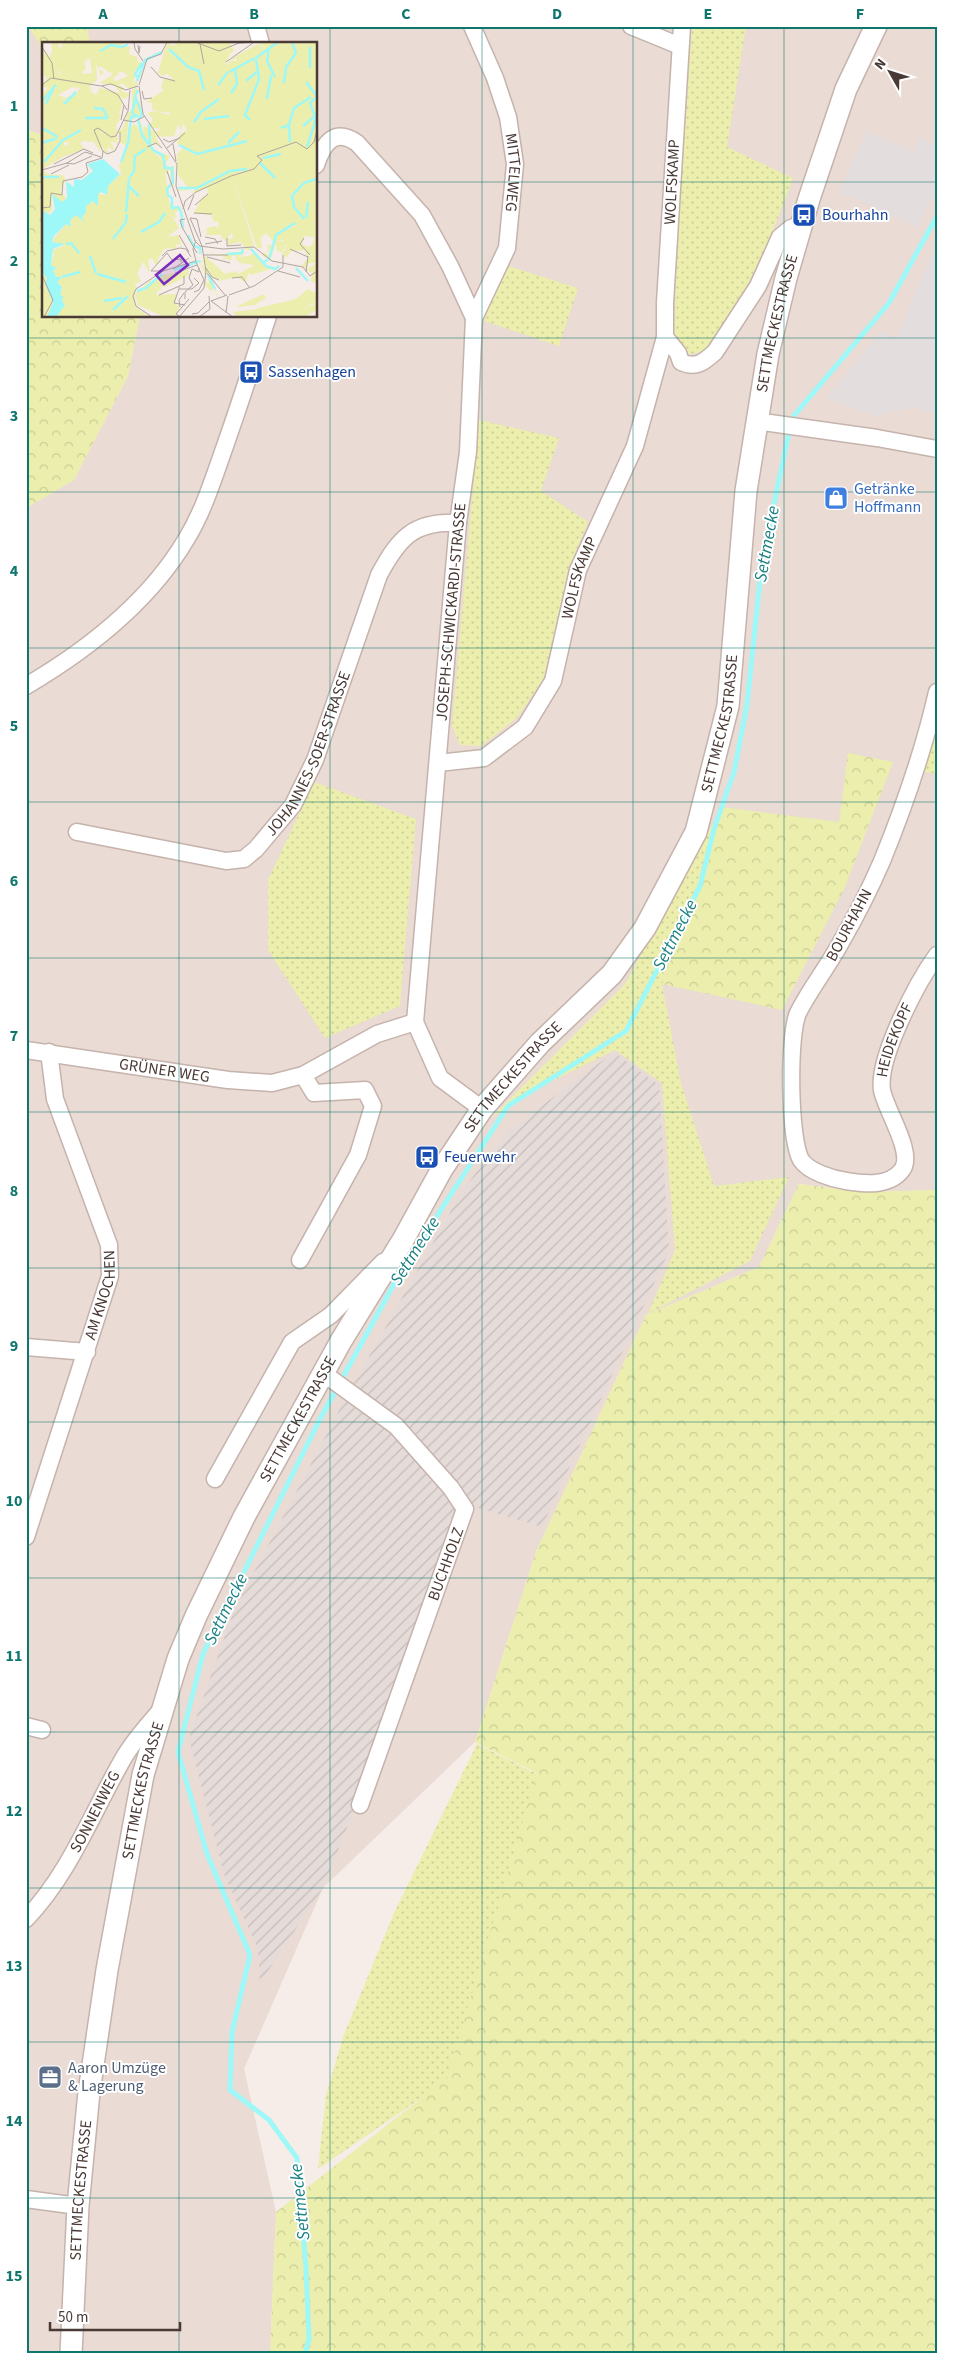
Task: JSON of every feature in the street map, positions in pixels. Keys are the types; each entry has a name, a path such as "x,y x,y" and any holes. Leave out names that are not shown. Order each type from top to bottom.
{"street":[{"path":"256,26 260,42"},
{"name":"MITTELWEG","path":"472,26 495,78 508,117 515,164 507,248 474,318"},
{"path":"631,26 680,46"},
{"name":"WOLFSKAMP","path":"438,763 484,758 526,727 553,681 578,570 635,446 665,337 665,303 682,26"},
{"name":"SETTMECKESTRASSE","path":"71,2354 78,2206 89,2092 107,1970 143,1775 178,1660 196,1616 244,1517 328,1376 442,1169 482,1108 540,1044 612,974 645,928 696,832 728,706 746,491 766,423 768,354 801,225 846,89 876,26"},
{"name":"JOSEPH-SCHWICKARDI-STRASSE","path":"318,161 327,142 342,136 349,138 363,149 422,215 450,266 474,318 468,452 458,523 415,1022 440,1078 482,1108"},
{"path":"665,337 678,353 681,362 695,366 706,360 719,347 758,286 780,237 791,228 801,225"},
{"path":"26,686 84,647 122,616 156,583 188,537 207,496 267,318"},
{"path":"766,423 937,449"},
{"name":"JOHANNES-SOER-STRASSE","path":"77,832 226,861 244,859 270,835 293,805 315,760 379,575 387,560 402,540 425,525 458,523"},
{"name":"BOURHAHN","path":"801,1160 796,1141 791,1057 792,1035 798,1014 841,944 882,862 908,788 937,692"},
{"name":"HEIDEKOPF","path":"801,1160 810,1168 826,1176 859,1183 886,1181 902,1171 905,1162 904,1148 882,1090 883,1072 890,1046 920,983 937,955"},
{"name":"GRÜNER WEG","path":"26,1050 228,1080 272,1083 303,1075 377,1034 415,1022"},
{"name":"AM KNOCHEN","path":"26,1537 88,1352 110,1276 109,1245 56,1099 49,1052"},
{"path":"300,1260 358,1155 373,1106 365,1090 314,1093 303,1075"},
{"path":"215,1479 292,1342 331,1315 403,1240"},
{"path":"26,1347 88,1352"},
{"name":"BUCHHOLZ","path":"328,1376 396,1426 451,1488 465,1509 360,1805"},
{"name":"SONNENWEG","path":"26,1918 43,1900 61,1874 124,1758 163,1707"},
{"path":"26,2199 78,2206"}],"shaded area":[{"path":"26,26 937,26 937,1190 865,1192 799,1184 759,1267 646,1315 536,1552 475,1742 323,1888 244,2069 276,2212 270,2354 26,2354 26,508 74,480 128,376 140,318 318,318 318,42 42,42 42,134 26,130"},
{"path":"867,131 913,152 919,137 937,145 937,189 918,227 839,192"},
{"path":"937,243 937,415 913,408 875,416 826,398 880,333 897,338"},
{"path":"614,1052 659,1085 669,1251 542,1527 475,1507 323,1888 260,1983 258,1949 224,1874 189,1738 234,1610 344,1401 462,1191 509,1130"}],"green space":[{"path":"28,26 87,26 90,42 42,42 42,48"},
{"path":"692,26 746,26 727,147 793,178 776,224 756,269 732,312 704,352 688,354 674,338 677,247"},
{"path":"26,130 42,134 42,318 140,318 128,376 74,480 26,508"},
{"path":"505,265 578,288 559,346 484,321"},
{"path":"479,420 559,438 541,491 588,522 569,569 544,678 517,718 481,746 460,745 452,726"},
{"path":"937,704 937,774 919,771"},
{"path":"848,753 893,762 845,887 782,1010 662,984 722,807 839,822"},
{"path":"314,782 416,819 400,1006 325,1038 268,950 268,880"},
{"path":"722,807 662,984 681,1083 714,1186 789,1177 750,1261 648,1314 675,1250 662,1083 615,1050 528,1093 491,1118 625,984"},
{"path":"799,1184 865,1192 937,1190 937,2354 270,2354 276,2212 447,2078 537,1773 475,1742 536,1552 646,1315 759,1267"},
{"path":"477,1744 539,1775 449,2079 318,2169 326,2095 343,2037 394,1913"}],"waterway":[{"name":"Settmecke","path":"305,2354 309,2339 306,2268 297,2158 269,2120 230,2090 232,2032 250,1955 207,1854 178,1752 203,1654 320,1419 399,1275 508,1106 626,1031 700,886 714,829 734,772 747,705 762,561 792,418 889,303 937,216"}],"place":[{"name":"Bourhahn","path":"804,215"},
{"name":"Sassenhagen","path":"251,372"},
{"name":"Getränke Hoffmann","path":"836,498"},
{"name":"Feuerwehr","path":"427,1157"},
{"name":"Aaron Umzüge & Lagerung","path":"50,2077"}]}
